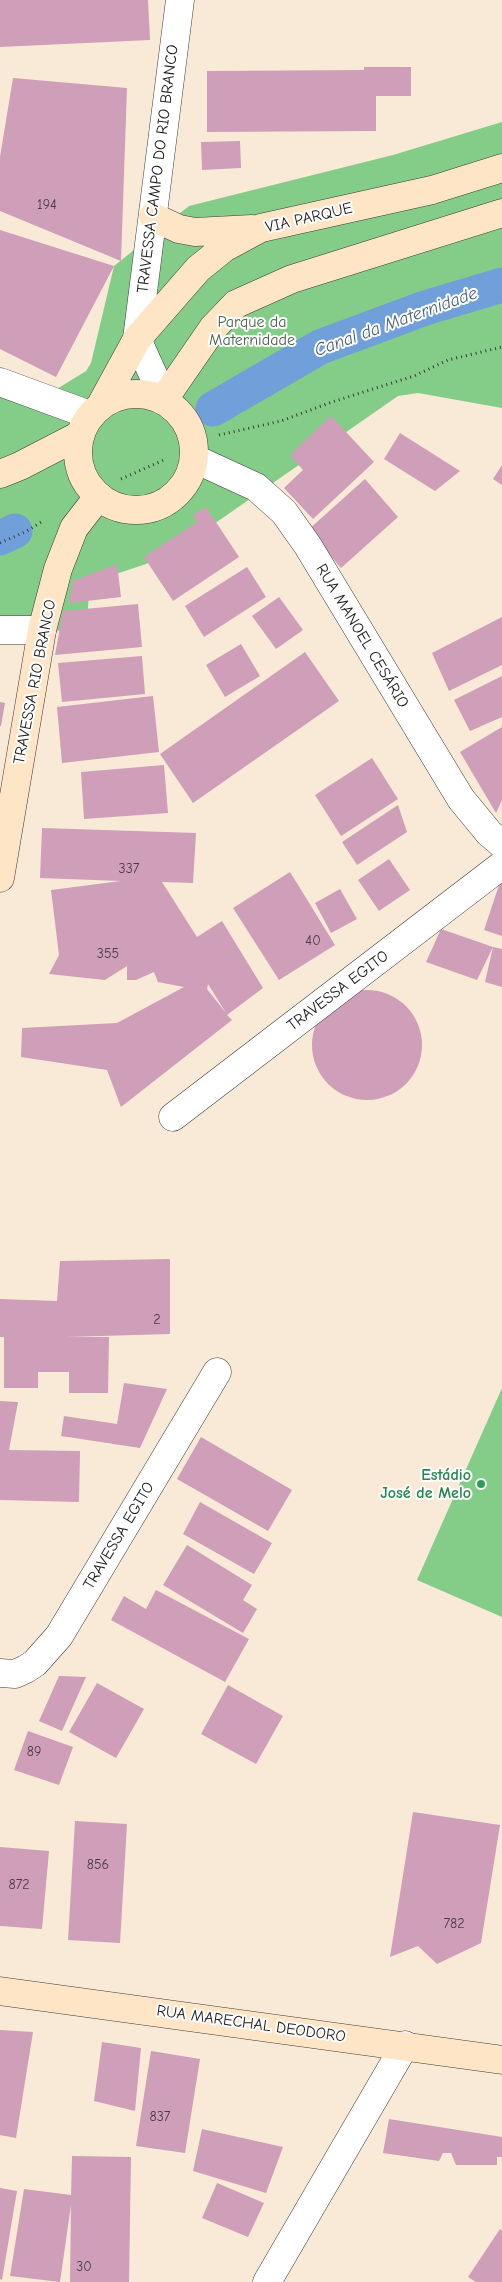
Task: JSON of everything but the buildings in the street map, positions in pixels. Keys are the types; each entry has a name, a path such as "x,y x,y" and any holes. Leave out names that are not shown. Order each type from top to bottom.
{"street":[{"name":"TRAVESSA CAMPO DO RIO BRANCO","path":"137,339 180,0"},
{"name":"VIA PARQUE","path":"91,418 137,339 198,270 224,248 261,228 432,190 502,168"},
{"path":"164,399 213,328 236,304 292,279 502,213"},
{"path":"153,217 179,229 195,232 261,228"},
{"path":"91,418 80,469 96,494 127,511 158,507 183,488 195,453 184,417 164,399 137,339"},
{"path":"0,382 91,418"},
{"path":"0,474 20,466 91,418 133,393 164,399"},
{"name":"RUA MANOEL CESÁRIO","path":"195,453 256,487 284,512 308,546 461,799 502,844"},
{"name":"TRAVESSA RIO BRANCO","path":"0,878 42,630 58,568 74,528 96,494"},
{"path":"0,630 42,630"},
{"name":"TRAVESSA EGITO","path":"173,1117 502,865"},
{"name":"TRAVESSA EGITO","path":"0,1673 14,1674 26,1669 35,1663 59,1636 217,1372"},
{"name":"RUA MARECHAL DEODORO","path":"0,1991 405,2045 502,2060"},
{"path":"267,2282 405,2045"}],"path":[{"path":"96,494 195,453 222,434 281,421 332,402 414,376 448,360 502,347"}],"green space":[{"name":"Parque da Maternidade","path":"502,122 502,408 418,393 398,396 191,540 146,564 101,579 89,591 87,625 79,639 26,618 0,619 0,393 31,405 86,371 91,363 114,266 189,206 393,155"},
{"name":"Estádio José de Melo","path":"502,1388 502,1617 417,1580"}],"waterway":[{"name":"Canal da Maternidade","path":"213,409 320,347 425,308 502,285"},
{"name":"Canal da Maternidade","path":"0,538 15,531"}],"place":[{"name":"Estádio José de Melo","path":"481,1484"}]}
